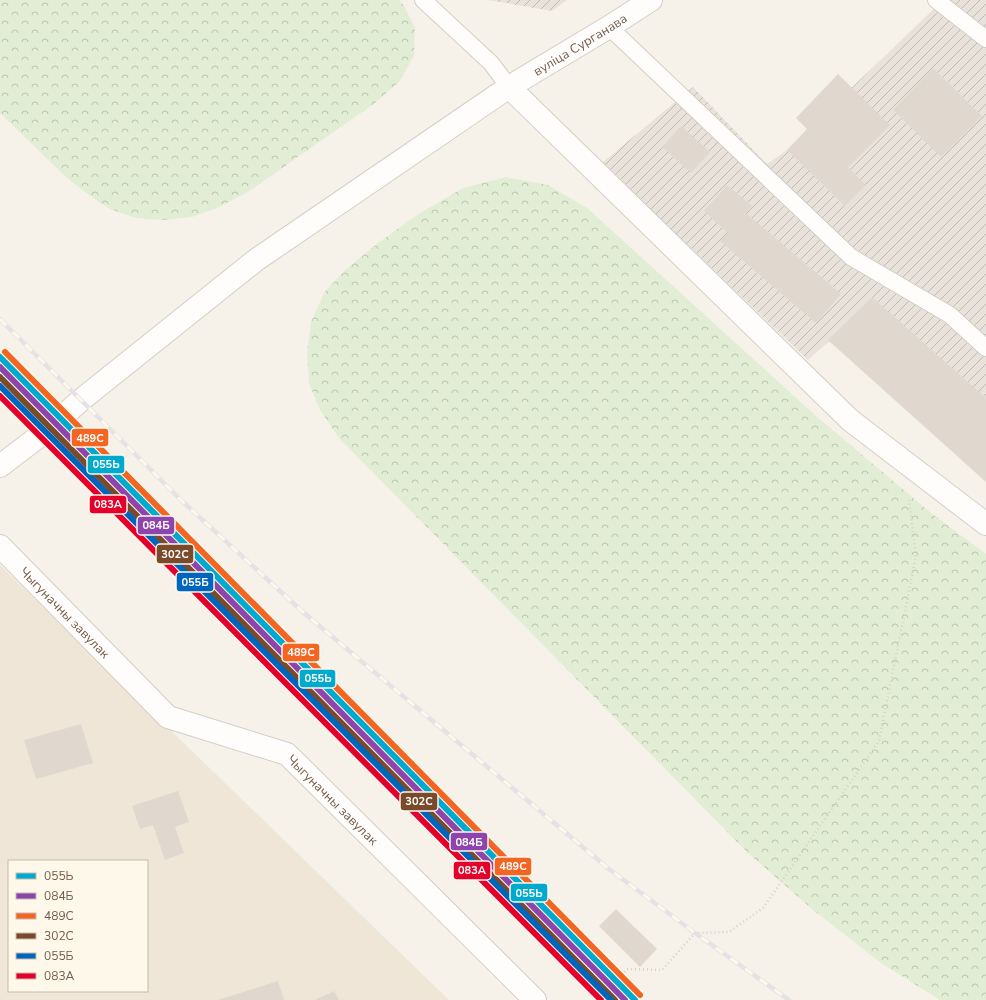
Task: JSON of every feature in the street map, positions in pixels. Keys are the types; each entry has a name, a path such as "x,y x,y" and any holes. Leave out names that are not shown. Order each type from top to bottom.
{"street":[{"name":"вуліца Сурганава","path":"0,466 46,431 81,400 256,260 509,87 651,0"},
{"path":"509,87 850,420 986,524"},
{"name":"Чыгуначны завулак","path":"0,546 168,717 287,754 535,1000"}],"lane":[{"path":"423,0 491,64 509,87"},
{"path":"936,0 986,39"},
{"path":"608,27 851,257 950,315 986,348"}],"path":[{"path":"596,1000 616,982 627,969 662,970 695,933 729,932 763,908 879,741 916,556 905,462"}],"shaded area":[{"path":"488,0 567,0 552,11"},
{"path":"943,0 986,0 986,444 967,464 829,341 808,360 602,163 693,87 767,164 787,150"},
{"path":"0,565 449,1000 0,1000"}],"green space":[{"path":"0,0 399,0 404,6 415,28 414,56 399,82 375,103 248,192 217,208 192,217 163,220 136,218 110,209 89,195 67,178 0,113"},
{"path":"506,177 548,185 587,208 815,415 931,513 986,554 986,1000 940,1000 881,963 812,909 747,852 339,438 320,410 309,383 307,352 311,322 324,293 344,271 377,244 417,215 463,188"}],"building":[{"path":"933,68 982,116 941,157 893,110"},
{"path":"838,74 890,125 848,167 866,185 845,206 787,150 807,129 796,118"},
{"path":"681,126 710,152 691,173 662,147"},
{"path":"727,185 752,206 746,213 841,294 816,323 720,241 728,233 704,211"},
{"path":"872,297 986,398 986,482 828,340"},
{"path":"81,724 93,763 36,779 24,740"},
{"path":"178,791 189,822 175,827 184,853 165,860 153,825 140,829 132,806"},
{"path":"616,909 657,949 640,967 599,926"},
{"path":"278,981 284,1000 218,1000"},
{"path":"334,991 339,1000 315,1000"}],"railway":[{"path":"0,319 183,502 304,613 609,869 789,1000"}],"transit line":[{"name":"489С","path":"5,352 640,995"},
{"name":"055Ь","path":"0,357 635,1000"},
{"name":"084Б","path":"0,367 625,1000"},
{"name":"302С","path":"0,377 615,1000"},
{"name":"055Б","path":"0,386 611,1000"},
{"name":"083А","path":"0,396 601,1000"}]}
